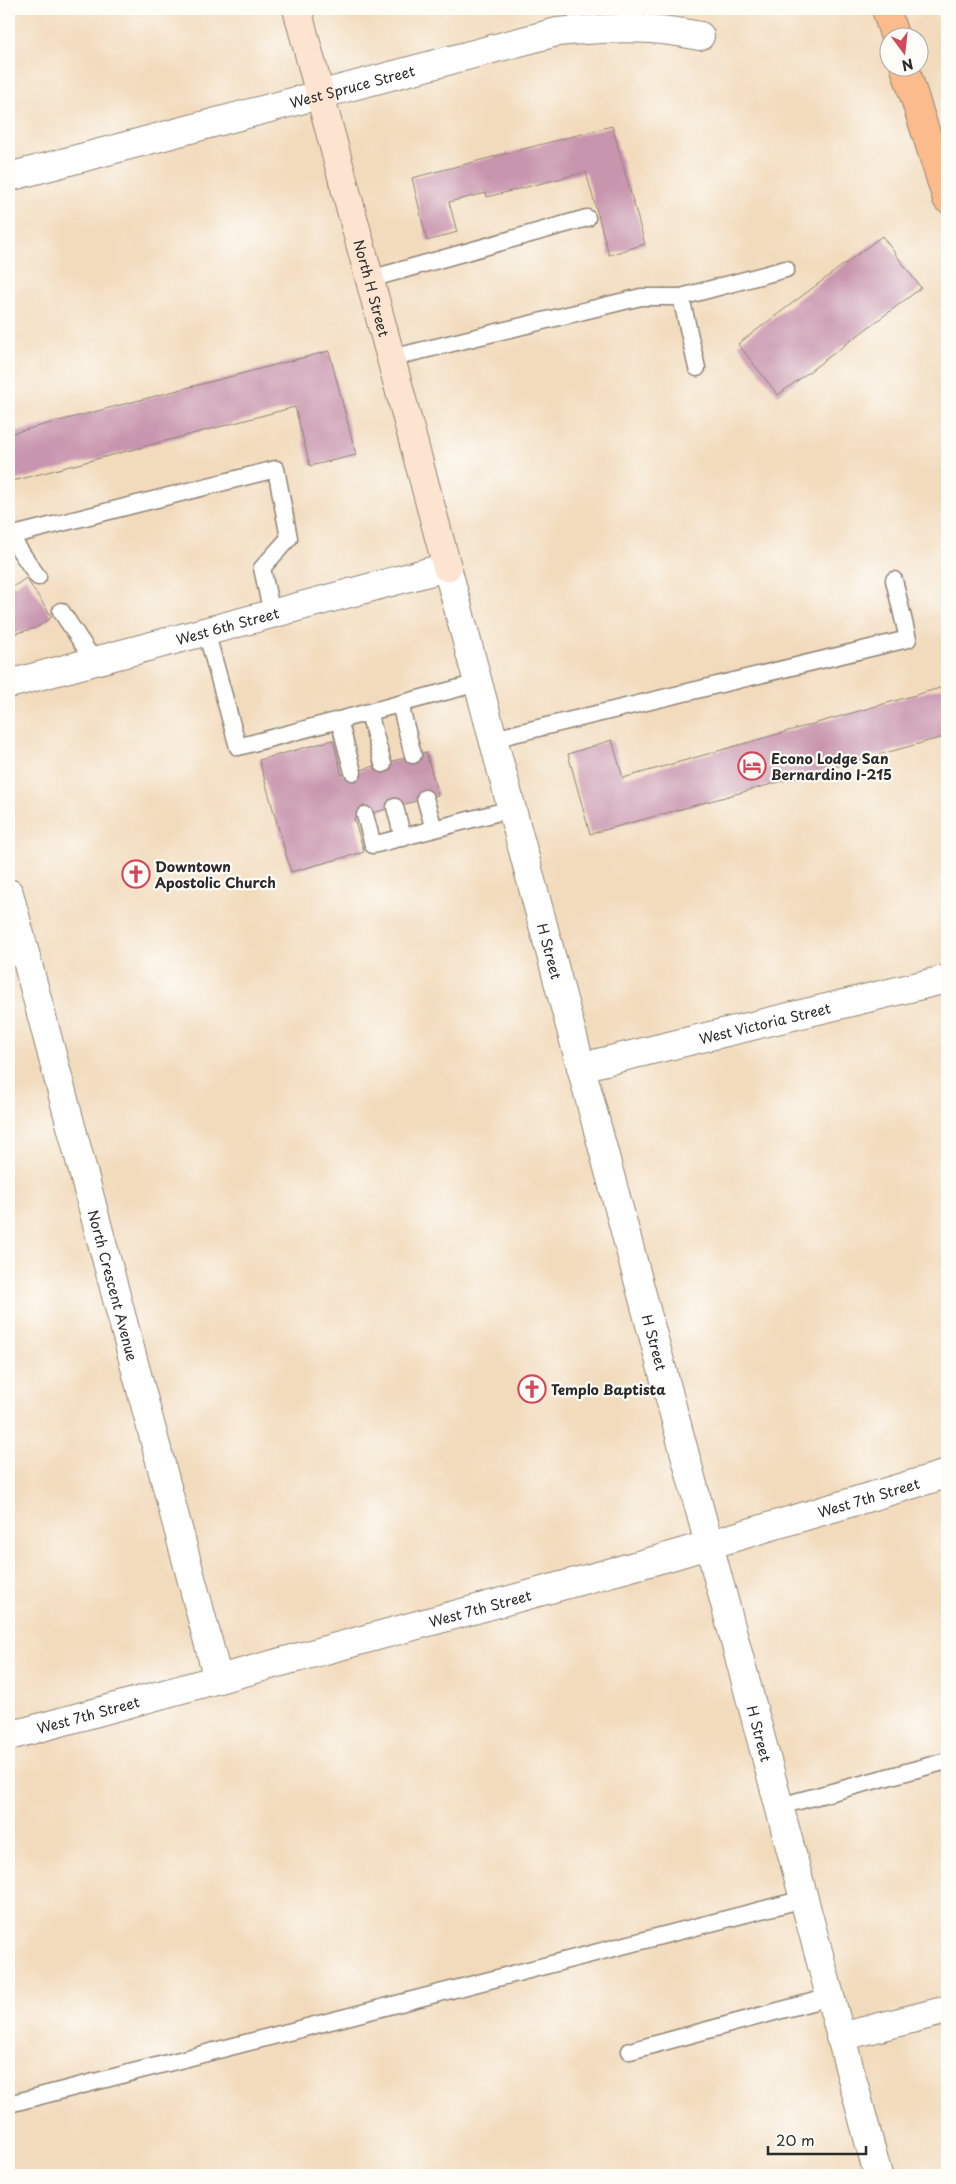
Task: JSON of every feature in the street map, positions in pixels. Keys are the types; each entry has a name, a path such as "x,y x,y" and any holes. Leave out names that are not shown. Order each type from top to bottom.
{"highway":[{"path":"886,9 892,28"},
{"path":"908,78 947,199"}],"main road":[{"name":"North H Street","path":"297,9 446,567"}],"street":[{"name":"West Spruce Street","path":"9,177 558,32 618,27 667,29 700,36"},
{"name":"West 6th Street","path":"9,684 446,567"},
{"name":"H Street","path":"446,567 878,2175"},
{"name":"North Crescent Avenue","path":"9,893 218,1679"},
{"name":"West Victoria Street","path":"581,1067 947,979"},
{"name":"West 7th Street","path":"9,1736 709,1545 947,1474"},
{"path":"840,2037 947,2010"}],"lane":[{"path":"370,279 587,218"},
{"path":"391,358 641,297 681,297 786,269"},
{"path":"681,297 697,368"},
{"path":"38,577 10,536 276,469 289,538 262,568 272,614"},
{"path":"493,739 908,639 894,580"},
{"path":"61,611 94,661"},
{"path":"206,631 238,747 478,683"},
{"path":"400,704 413,755"},
{"path":"370,713 383,764"},
{"path":"339,720 353,772"},
{"path":"425,798 434,830"},
{"path":"395,807 403,838"},
{"path":"365,815 373,845 511,809"},
{"path":"780,1806 947,1761"},
{"path":"9,2104 804,1899"},
{"path":"630,2052 830,1997"}],"building":[{"path":"612,126 645,244 609,255 586,172 487,197 486,193 449,202 457,232 427,241 412,178"},
{"path":"882,236 921,288 778,395 738,344"},
{"path":"329,351 356,455 310,466 295,407 9,482 9,434"},
{"path":"26,578 52,617 36,628 9,635 9,587 16,585"},
{"name":"Econo Lodge San Bernardino I-215","path":"947,686 947,736 590,834 568,754 612,740 623,778"},
{"path":"333,740 342,775 426,752 438,795 354,818 364,852 291,872 259,760"}],"place":[{"name":"Econo Lodge San Bernardino I-215","path":"752,766"},
{"name":"Downtown Apostolic Church","path":"136,874"},
{"name":"Templo Baptista","path":"532,1389"}]}
